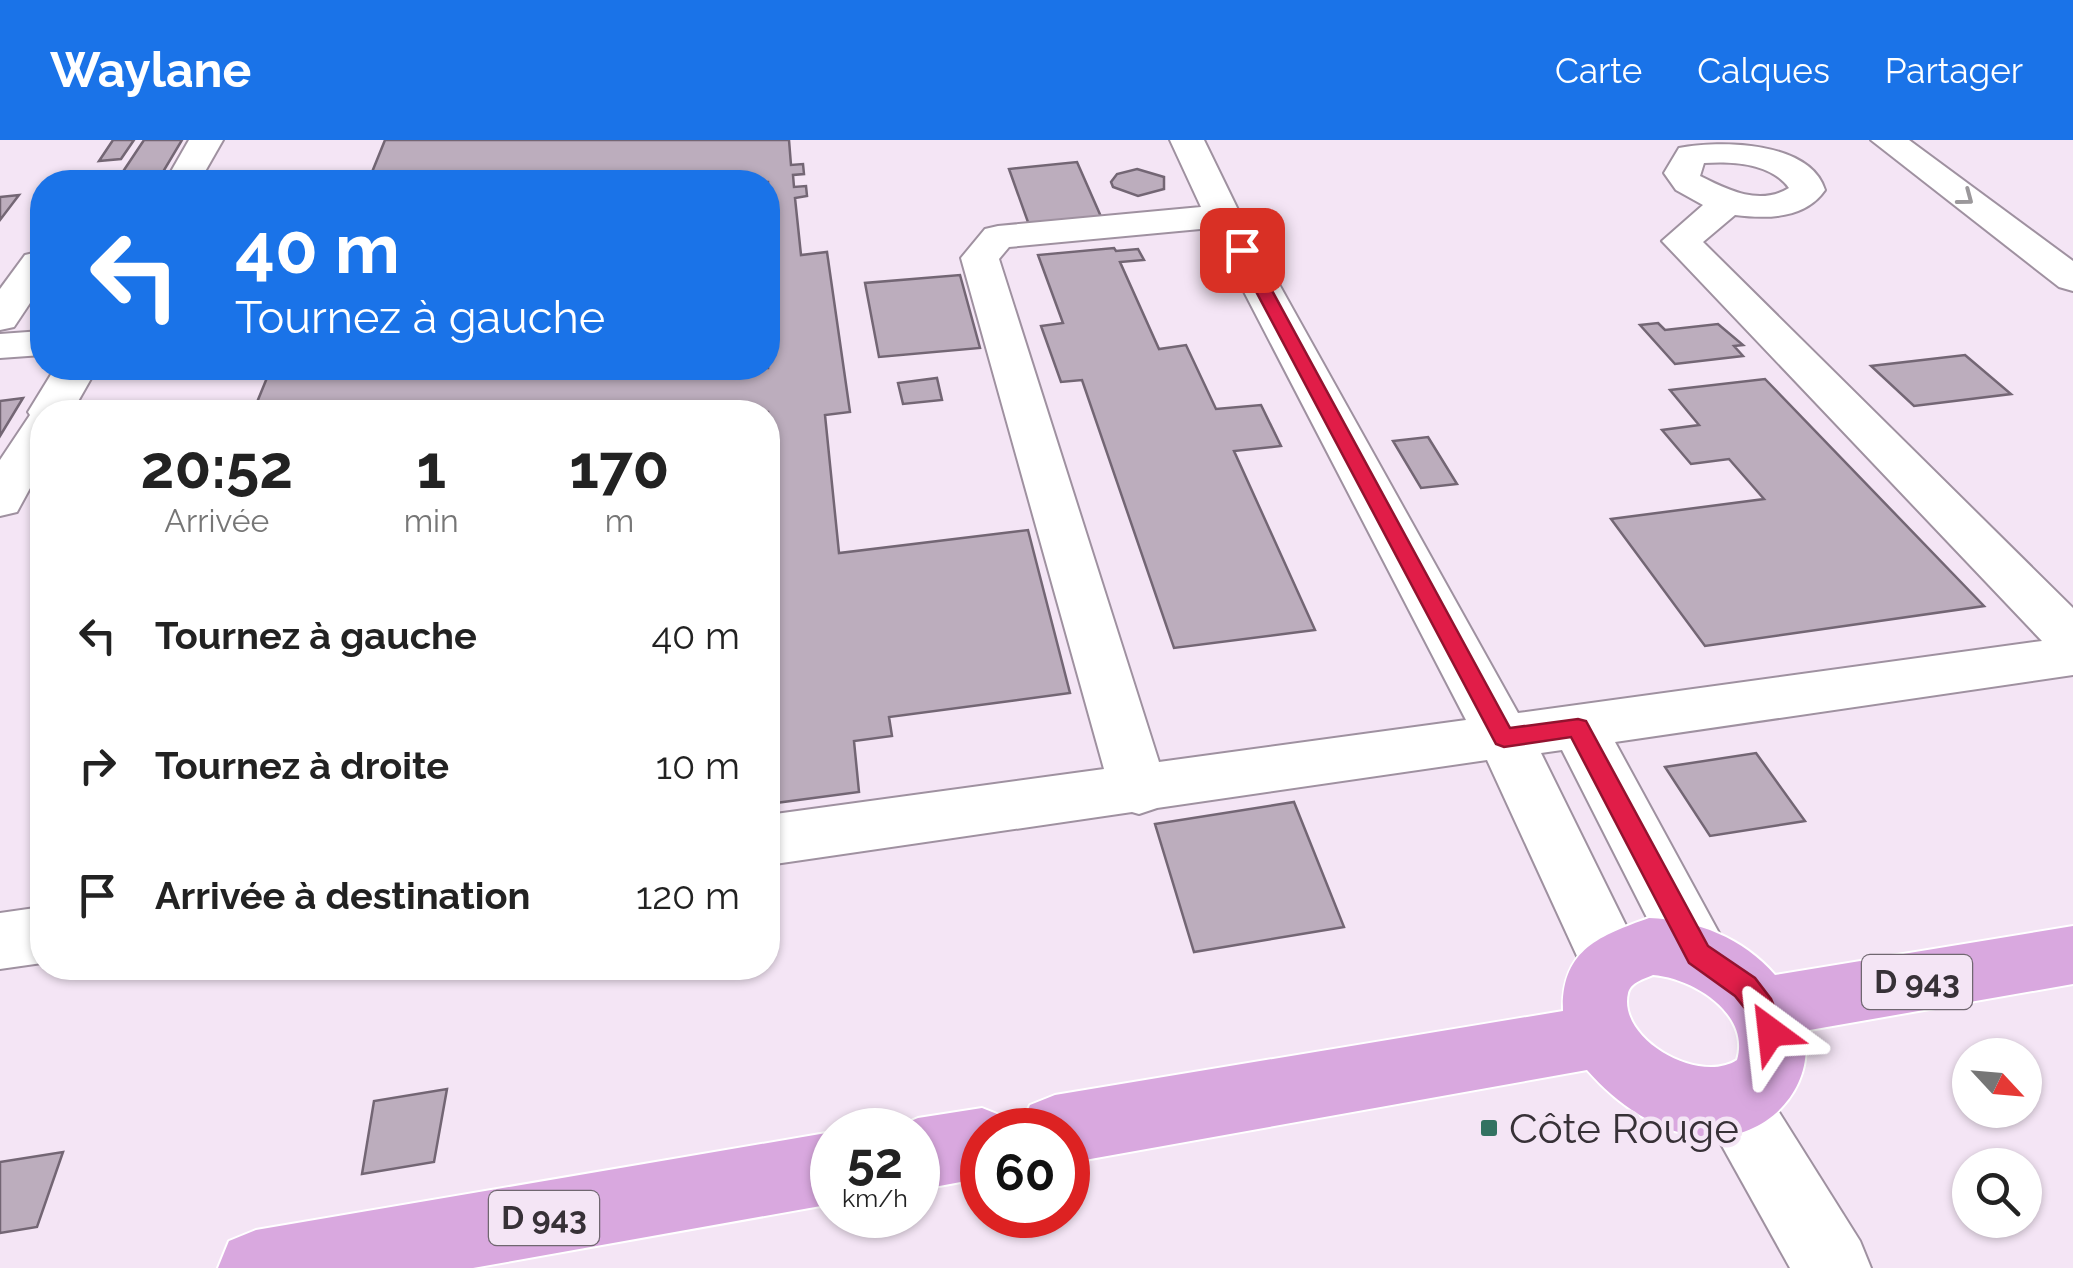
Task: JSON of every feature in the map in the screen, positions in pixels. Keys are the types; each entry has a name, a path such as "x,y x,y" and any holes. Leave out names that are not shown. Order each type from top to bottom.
{"main road":[{"path":"1649,946 1699,955 1745,987 1762,1008 1771,1032 1773,1055 1768,1076 1753,1092 1732,1101 1704,1104 1673,1097 1644,1082 1620,1060 1603,1036 1594,1009 1594,984 1624,951 1649,946"},
{"name":"D 943","path":"1762,1008 2073,955"},
{"path":"1090,1124 1603,1036"},
{"name":"D 943","path":"256,1268 810,1172"}],"lane":[{"path":"189,170 206,140"},
{"path":"1187,140 1223,216 1504,738 1612,960"},
{"path":"1888,140 2073,279"},
{"path":"1727,203 1681,241 2073,640"},
{"path":"1139,791 980,258 998,236 1223,216"},
{"path":"0,318 30,275"},
{"path":"0,346 30,344"},
{"path":"0,501 30,447"},
{"path":"780,838 1139,791 2073,656"},
{"path":"1578,728 1699,955"},
{"path":"0,941 30,937"},
{"path":"1732,1101 1833,1268"}],"building":[{"path":"113,140 134,140 121,159 99,161"},
{"path":"144,140 182,140 164,170 124,170"},
{"path":"385,140 789,140 791,165 803,164 804,174 793,175 794,187 806,186 807,196 795,198 801,255 827,252 850,412 825,415 839,553 1028,530 1070,693 889,717 892,736 854,741 859,792 780,802 780,400 258,400 266,380 780,380 780,170 373,170"},
{"path":"1077,162 1102,219 1029,225 1009,169"},
{"path":"1137,169 1164,177 1164,189 1138,196 1113,187 1111,182 1117,174"},
{"path":"19,195 0,220 0,197"},
{"path":"1138,249 1144,260 1120,262 1159,349 1186,345 1216,409 1261,405 1281,446 1234,451 1315,630 1174,648 1082,380 1061,382 1041,326 1063,323 1038,255"},
{"path":"960,275 980,348 879,357 865,283"},
{"path":"1658,323 1665,330 1718,324 1743,345 1734,346 1743,356 1675,364 1640,325"},
{"path":"1965,355 2011,394 1914,406 1871,366"},
{"path":"937,378 942,400 903,404 898,383"},
{"path":"1765,379 1984,606 1705,646 1611,519 1764,499 1729,459 1691,464 1662,430 1699,425 1670,390"},
{"path":"23,398 0,436 0,401"},
{"path":"1428,437 1457,484 1421,488 1393,441"},
{"path":"1756,753 1805,821 1710,836 1665,767"},
{"path":"1294,802 1344,927 1194,952 1155,824"},
{"path":"447,1089 434,1162 362,1174 374,1101"},
{"path":"63,1152 37,1227 0,1233 0,1162"}],"place":[{"name":"Côte Rouge","path":"1489,1128"}],"route":[{"path":"1242,250 1504,738 1578,728 1699,955 1723,968 1745,987 1762,1008 1771,1032"}]}
